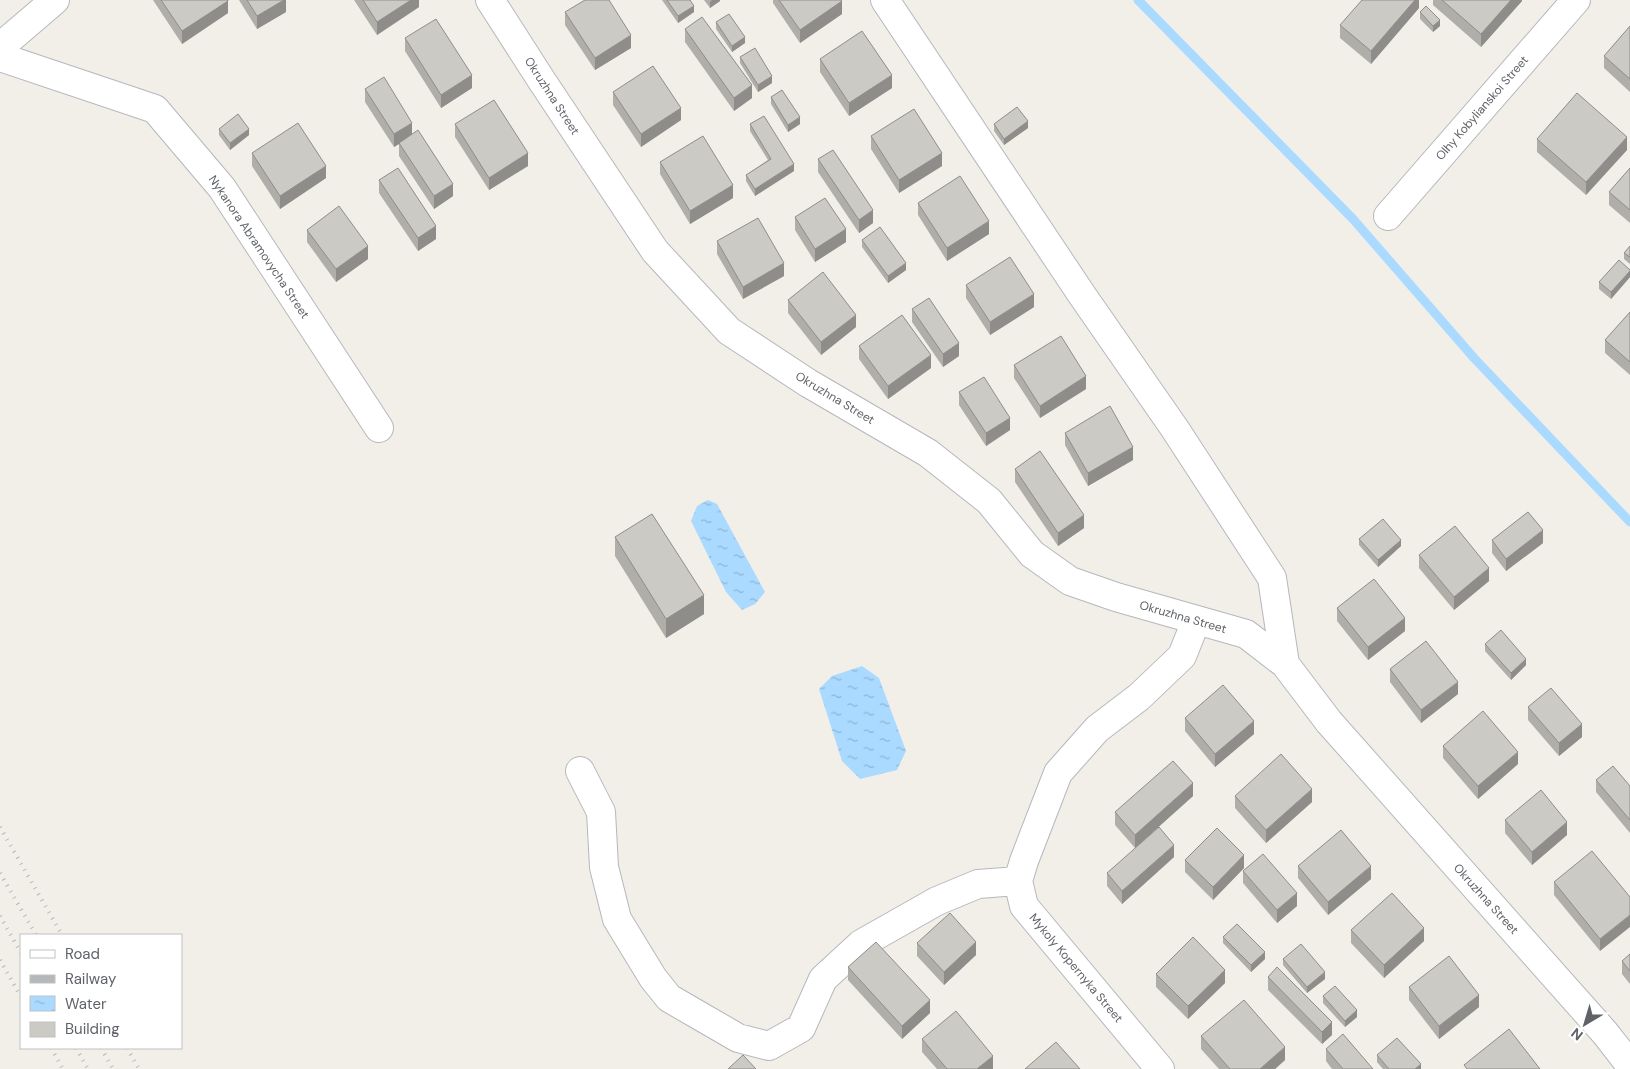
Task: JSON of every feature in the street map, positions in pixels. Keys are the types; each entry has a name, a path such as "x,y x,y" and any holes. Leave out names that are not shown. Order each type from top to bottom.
{"street":[{"path":"0,47 55,0"},
{"name":"Okruzhna Street","path":"490,0 655,251 729,331 808,383 928,453 989,501 1032,554 1070,581 1116,597 1246,634 1285,664 1329,722 1605,1033 1630,1065"},
{"name":"Okruzhna Street","path":"885,0 1082,295 1175,430 1272,578 1285,664"},
{"name":"Olhy Kobylianskoi Street","path":"1388,216 1576,0"},
{"name":"Nykanora Abramovycha Street","path":"0,57 155,109 222,188 379,428"},
{"path":"580,771 601,812 604,867 618,919 653,978 669,998 738,1038 769,1046 801,1028 823,979 861,944 937,901 978,884 1018,881 1058,773 1097,729 1139,698 1182,656 1196,620"},
{"name":"Mykoly Kopernyka Street","path":"1018,881 1024,906 1160,1069"}],"water":[{"path":"708,500 717,504 765,592 755,604 742,610 726,592 691,521 697,506"},
{"path":"862,666 879,678 906,751 897,770 860,779 842,761 819,689 832,676"}],"building":[{"path":"161,0 228,0 228,1 182,31"},
{"path":"247,0 284,0 257,16"},
{"path":"363,0 411,0 377,22"},
{"path":"585,0 609,0 631,35 595,58 565,12"},
{"path":"667,0 690,0 694,6 678,16"},
{"path":"779,0 841,0 842,1 800,30"},
{"path":"1362,0 1415,0 1371,51 1340,25"},
{"path":"1442,0 1511,0 1481,34"},
{"path":"1426,6 1440,20 1433,26 1420,12"},
{"path":"729,14 745,37 732,46 716,22"},
{"path":"702,17 752,85 734,98 685,29"},
{"path":"436,19 472,75 441,95 405,38"},
{"path":"1630,26 1630,79 1604,56"},
{"path":"862,31 892,75 849,103 820,59"},
{"path":"755,48 772,76 758,85 740,57"},
{"path":"653,66 681,108 641,134 613,92"},
{"path":"384,77 412,123 394,134 365,89"},
{"path":"782,90 800,117 788,125 771,97"},
{"path":"1577,93 1627,137 1586,182 1537,139"},
{"path":"494,100 528,153 489,178 455,124"},
{"path":"1017,107 1028,121 1004,139 994,124"},
{"path":"914,109 942,153 899,180 871,136"},
{"path":"238,114 249,129 230,143 219,129"},
{"path":"764,116 794,164 755,189 746,175 771,159 750,124"},
{"path":"298,123 326,166 280,196 252,153"},
{"path":"418,130 453,184 434,196 399,143"},
{"path":"703,136 733,185 690,211 660,162"},
{"path":"833,150 873,210 859,220 818,159"},
{"path":"398,168 436,226 418,238 379,180"},
{"path":"1630,168 1630,210 1609,192"},
{"path":"960,176 989,221 947,248 918,203"},
{"path":"825,198 846,229 815,249 795,217"},
{"path":"339,206 368,246 336,269 307,230"},
{"path":"758,218 784,263 743,287 717,241"},
{"path":"880,227 906,263 888,276 862,240"},
{"path":"1630,246 1630,257 1624,253"},
{"path":"1010,257 1034,294 990,322 966,285"},
{"path":"1619,260 1630,271 1611,292 1599,282"},
{"path":"823,272 856,315 821,342 788,300"},
{"path":"929,298 959,343 943,354 912,309"},
{"path":"1630,312 1630,362 1605,340"},
{"path":"902,315 931,355 888,386 859,346"},
{"path":"1061,336 1086,376 1040,406 1014,365"},
{"path":"984,377 1010,418 986,433 959,392"},
{"path":"1110,406 1133,447 1088,473 1065,433"},
{"path":"1040,451 1084,515 1058,533 1015,469"},
{"path":"1528,512 1543,530 1506,559 1492,540"},
{"path":"652,514 704,595 666,619 615,537"},
{"path":"1383,519 1401,540 1378,560 1359,539"},
{"path":"1455,526 1489,568 1454,597 1419,555"},
{"path":"1374,579 1405,618 1368,647 1337,608"},
{"path":"1501,630 1526,659 1511,673 1485,644"},
{"path":"1426,641 1458,682 1421,710 1390,669"},
{"path":"1223,685 1254,721 1215,754 1185,718"},
{"path":"1551,688 1582,724 1559,743 1528,707"},
{"path":"1483,711 1518,752 1478,786 1443,746"},
{"path":"1281,754 1312,789 1266,830 1235,796"},
{"path":"1173,761 1193,783 1135,835 1115,812"},
{"path":"1613,766 1630,786 1630,820 1596,780"},
{"path":"1541,790 1567,822 1532,852 1505,820"},
{"path":"1159,827 1174,845 1122,891 1107,873"},
{"path":"1217,828 1244,855 1213,887 1185,860"},
{"path":"1341,830 1371,866 1328,902 1298,866"},
{"path":"1592,851 1630,897 1630,915 1600,939 1554,882"},
{"path":"1263,854 1297,893 1277,910 1243,871"},
{"path":"1392,893 1424,928 1384,965 1351,930"},
{"path":"950,913 976,942 944,972 917,943"},
{"path":"1237,924 1265,952 1251,965 1223,937"},
{"path":"1193,937 1225,970 1188,1006 1156,974"},
{"path":"876,942 930,1000 902,1026 848,967"},
{"path":"1301,944 1325,972 1307,987 1283,959"},
{"path":"1630,954 1630,971 1622,961"},
{"path":"1449,956 1479,995 1439,1026 1409,987"},
{"path":"1277,967 1332,1022 1322,1032 1268,977"},
{"path":"1335,986 1357,1010 1345,1021 1323,996"},
{"path":"1244,1000 1285,1047 1260,1069 1230,1069 1201,1036"},
{"path":"956,1011 993,1056 977,1069 947,1069 922,1039"},
{"path":"1509,1029 1540,1069 1467,1069 1464,1065"},
{"path":"1343,1034 1373,1069 1343,1069 1326,1049"},
{"path":"1397,1038 1421,1064 1415,1069 1389,1069 1377,1055"},
{"path":"1056,1042 1080,1069 1025,1069"},
{"path":"743,1055 756,1069 728,1069"}],"waterway":[{"path":"1138,0 1353,219 1474,358 1630,522"}],"railway":[{"path":"0,827 61,934"},
{"path":"0,873 35,934"},
{"path":"0,916 20,951"},
{"path":"0,960 20,995"},
{"path":"52,1049 63,1069"},
{"path":"77,1049 88,1069"},
{"path":"102,1049 113,1069"},
{"path":"128,1049 139,1069"}]}
